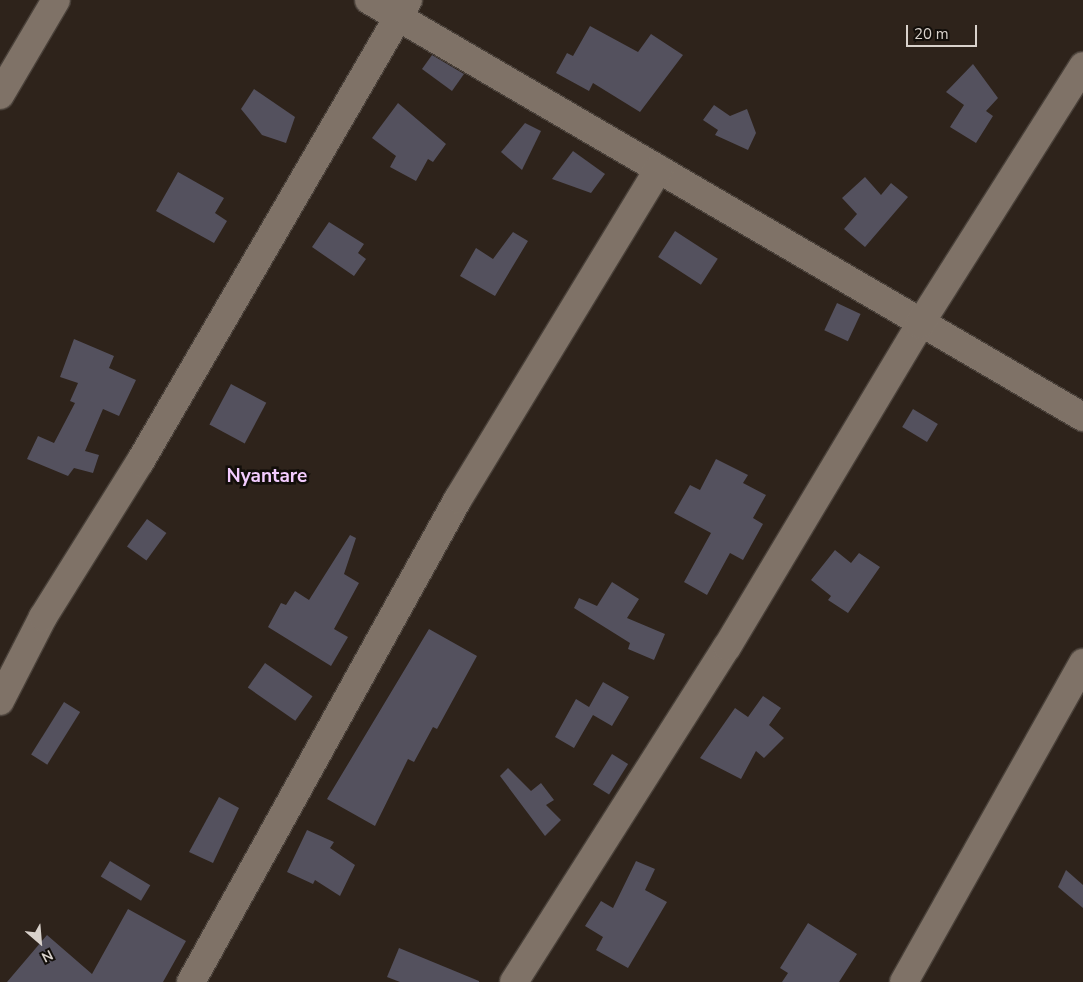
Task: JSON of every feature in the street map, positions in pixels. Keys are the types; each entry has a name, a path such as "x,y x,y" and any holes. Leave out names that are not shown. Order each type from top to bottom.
{"street":[{"path":"0,95 56,0"},
{"path":"369,0 403,9 659,169 920,324 1083,417"},
{"path":"0,701 43,617 140,462 403,9"},
{"path":"514,982 727,648 920,324 1083,66"},
{"path":"191,982 458,499 659,169"},
{"path":"904,982 1083,663"}],"building":[{"path":"590,26 638,52 651,34 683,55 640,112 593,83 589,91 556,73 567,53 573,56"},
{"path":"432,55 464,74 452,91 422,69"},
{"path":"973,64 998,98 986,111 993,116 976,143 950,127 964,105 946,92"},
{"path":"254,89 295,117 286,143 262,135 241,109"},
{"path":"398,103 446,144 433,162 428,159 416,181 390,167 396,156 372,138"},
{"path":"714,105 730,116 747,109 756,133 748,150 715,135 718,130 703,120"},
{"path":"525,123 541,131 522,170 501,152"},
{"path":"573,151 605,174 591,193 552,179"},
{"path":"178,172 224,198 215,213 227,221 214,243 156,211"},
{"path":"865,177 881,195 891,183 908,197 865,247 844,229 857,214 842,198"},
{"path":"329,222 364,244 358,253 366,259 354,276 312,247"},
{"path":"675,231 718,259 701,285 658,257"},
{"path":"513,232 528,241 495,296 460,276 476,248 493,259"},
{"path":"837,303 861,314 848,341 824,330"},
{"path":"74,339 114,356 109,368 136,380 119,416 103,409 85,451 99,455 93,473 74,468 68,476 27,459 38,436 54,443 75,403 70,401 78,383 60,377"},
{"path":"231,384 266,403 245,443 209,425"},
{"path":"913,409 938,424 927,442 902,427"},
{"path":"716,459 748,475 743,483 766,495 753,518 763,524 743,560 730,553 707,595 684,582 711,533 674,513 690,485 700,490"},
{"path":"147,519 166,533 146,561 127,547"},
{"path":"350,535 356,538 344,574 359,583 334,629 348,637 331,666 268,627 281,603 286,605 295,591 309,600"},
{"path":"835,550 851,563 859,553 880,567 848,613 828,600 831,596 811,580"},
{"path":"612,582 639,599 627,618 665,634 654,660 628,649 630,643 574,608 579,598 597,606"},
{"path":"429,629 477,656 437,729 433,727 414,762 408,759 375,826 327,799"},
{"path":"265,663 313,696 295,721 248,688"},
{"path":"603,682 629,697 612,726 593,715 574,748 555,737 576,699 589,707"},
{"path":"763,696 781,708 769,725 784,738 764,758 756,751 741,779 700,758 735,708 748,717"},
{"path":"64,702 80,712 47,765 31,755"},
{"path":"612,754 628,764 609,795 593,785"},
{"path":"508,768 531,791 541,783 554,800 546,805 561,820 545,836 500,776"},
{"path":"219,797 239,808 213,863 189,852"},
{"path":"307,830 334,842 330,848 355,865 340,896 315,880 313,884 287,872"},
{"path":"110,861 150,885 141,901 101,876"},
{"path":"636,861 655,869 645,890 667,902 628,968 596,950 603,937 585,926 601,901 613,908"},
{"path":"1066,870 1083,885 1083,908 1058,887"},
{"path":"128,909 186,941 163,982 7,982 47,935 92,974"},
{"path":"808,923 857,954 839,982 782,982 788,973 780,968"},
{"path":"399,948 479,982 400,982 387,977"}],"district":[{"name":"Nyantare","path":"267,477"}]}
